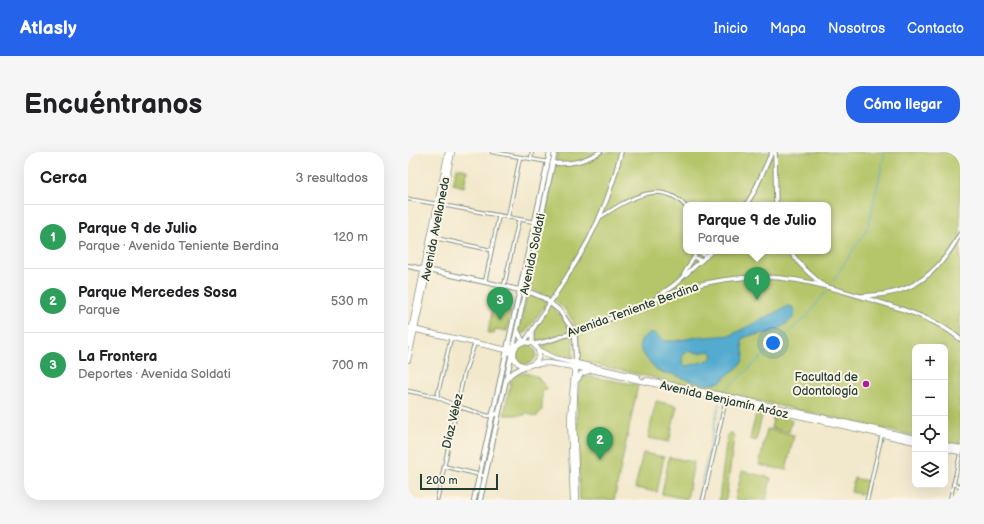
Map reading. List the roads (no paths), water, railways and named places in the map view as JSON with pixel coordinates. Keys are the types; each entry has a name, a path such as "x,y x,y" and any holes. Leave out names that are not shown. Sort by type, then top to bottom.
{"main road":[{"name":"Avenida Avellaneda","path":"426,270 448,152"},
{"name":"Avenida Avellaneda","path":"412,329 434,238 439,204 452,152"},
{"name":"Avenida Soldati","path":"511,350 523,291 540,222 550,163 550,152"},
{"name":"Avenida Soldati","path":"511,350 517,329 535,222 554,152"},
{"path":"408,266 504,286 538,295 550,301 562,314 573,332 576,348 570,419 573,500"},
{"path":"412,329 511,350 520,365 527,366"},
{"path":"408,360 413,337 412,329"},
{"path":"408,345 412,329"},
{"path":"504,387 510,374 533,364 537,360 535,346 524,341 517,329"},
{"path":"413,337 421,331"},
{"path":"474,500 493,416 511,350 524,341"},
{"name":"Avenida Benjamín Aráoz","path":"535,346 554,358 575,366 726,398"},
{"path":"480,500 511,350"},
{"name":"Avenida Benjamín Aráoz","path":"533,364 561,364 647,380 882,433 912,441"},
{"path":"561,364 569,369 573,375"},
{"path":"575,366 576,384 574,420 577,500"},
{"path":"576,384 581,374 592,370"},
{"name":"Avenida Benjamín Aráoz","path":"882,433 912,438"},
{"path":"948,446 960,448"},
{"path":"948,450 960,452"}],"street":[{"path":"493,152 550,163 571,164 579,162 600,152"},
{"path":"531,159 532,152"},
{"path":"524,341 557,292 587,242 616,174 621,152"},
{"path":"748,202 773,152"},
{"path":"773,152 776,202"},
{"path":"508,217 520,157"},
{"path":"597,220 628,200 643,194 657,192 666,194 675,198 683,205"},
{"path":"408,199 540,222"},
{"path":"485,282 499,215"},
{"path":"504,286 519,219"},
{"path":"859,296 891,293 906,289 919,282 940,264 954,246 960,234"},
{"path":"434,238 491,250"},
{"name":"Avenida Teniente Berdina","path":"681,279 695,254"},
{"path":"703,254 706,257"},
{"path":"653,300 681,279 709,254"},
{"path":"792,254 810,275 826,287"},
{"path":"694,257 700,262"},
{"name":"Avenida Teniente Berdina","path":"535,346 614,318 653,300 700,284 758,277 796,280 859,296 924,318 947,330 960,339"},
{"path":"534,327 531,336 535,346"},
{"path":"437,397 451,338"},
{"name":"Díaz Vélez","path":"436,500 464,374 475,343"},
{"path":"408,391 437,397 457,406 488,416 497,414 499,410"},
{"path":"703,500 726,398"},
{"path":"488,416 492,424"},
{"path":"867,500 882,433"},
{"path":"950,500 960,456"},
{"path":"443,466 485,476"},
{"path":"954,484 960,486"}],"water":[{"path":"788,306 793,307 795,311 792,319 771,332 743,338 743,361 720,382 715,384 697,383 673,374 659,371 644,356 640,349 642,339 650,333 654,333 664,341 674,341 703,336 731,335","holes":["688,351 697,353 710,351 713,355 709,360 687,366 683,364 683,354"]}],"waterway":[{"path":"833,281 865,232 869,223 885,152"},
{"path":"722,393 809,314 826,291"},
{"path":"698,500 719,404"}],"place":[{"name":"Parque 9 de Julio","path":"757,300"},
{"name":"La Frontera","path":"500,320"},
{"name":"Facultad de Odontología","path":"866,384"},
{"name":"Parque Mercedes Sosa","path":"600,460"}]}
